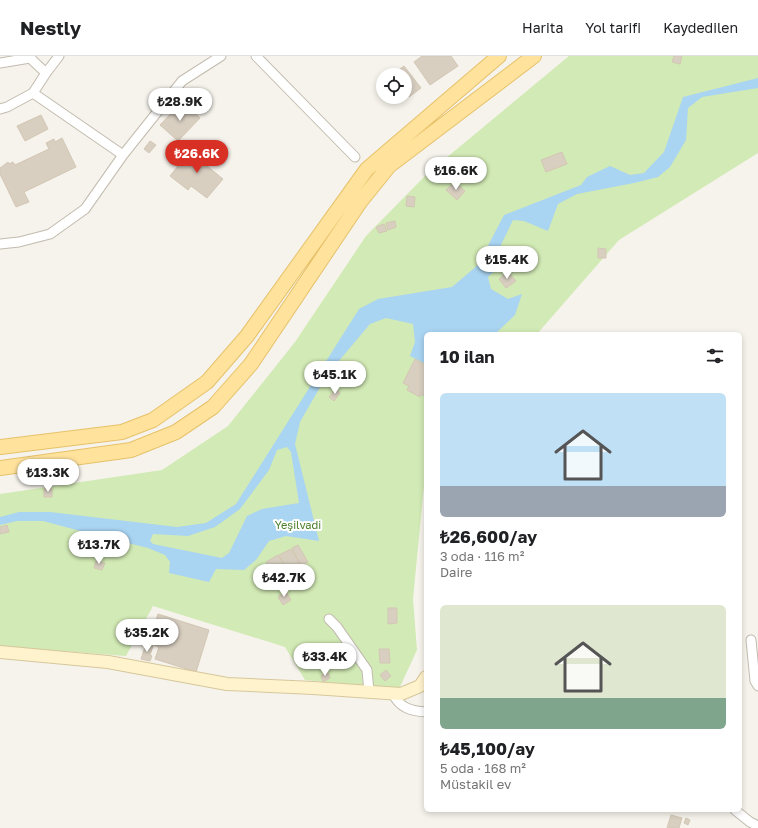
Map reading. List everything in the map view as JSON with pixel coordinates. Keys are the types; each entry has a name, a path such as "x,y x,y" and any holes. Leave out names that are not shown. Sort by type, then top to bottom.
{"main road":[{"path":"0,447 122,432 153,420 207,382 247,336 367,169 499,56"},
{"path":"0,468 131,450 176,432 213,407 251,364 360,202 389,166 534,56"}],"street":[{"path":"0,109 34,93 46,73 59,56"},
{"path":"0,244 19,242 50,234 85,209 123,155 182,81 221,56"},
{"path":"256,56 355,157"},
{"path":"0,63 30,57 46,73"},
{"path":"34,93 123,155"},
{"path":"329,619 337,627 367,670 369,692"},
{"path":"751,640 755,681 758,686"},
{"path":"0,652 108,662 227,684 401,694 420,686 424,680"},
{"path":"393,694 396,701 407,709 424,712"},
{"path":"738,812 750,822 758,826"}],"green space":[{"name":"Yeşilvadi","path":"569,56 758,56 758,153 619,240 539,332 424,332 424,486 413,599 417,650 399,689 305,680 285,647 153,606 126,656 0,647 0,494 162,470 228,426 295,342 366,236 428,173"}],"water":[{"path":"758,78 758,88 702,97 688,108 686,140 670,167 658,177 577,194 558,204 548,231 524,221 513,220 499,249 509,255 509,261 488,277 491,289 508,299 522,294 515,315 497,332 424,332 424,363 410,356 415,342 413,324 386,318 370,324 327,375 300,422 295,444 319,541 286,536 269,541 256,560 244,570 216,569 209,582 169,573 170,562 165,555 148,548 43,521 17,521 0,525 0,517 19,512 50,512 177,527 206,523 236,504 359,309 378,299 452,287 478,265 504,215 581,185 587,177 610,166 630,175 644,173 664,152 683,97","holes":["287,447 291,452 299,503 262,509 247,516 229,553 222,558 153,544 150,541 153,534 188,536 215,527 240,509 269,470 277,450"]}],"building":[{"path":"422,56 451,56 458,66 430,85 414,62"},
{"path":"674,56 682,56 680,64 672,62"},
{"path":"412,76 421,88 412,95"},
{"path":"179,105 183,109 186,105 200,118 178,141 160,125"},
{"path":"41,115 48,129 25,141 17,126"},
{"path":"62,138 76,167 24,192 29,202 16,207 0,174 0,168 8,162 9,164 13,162 15,165 49,149 46,143 54,139 55,142"},
{"path":"150,141 156,145 149,153 144,149"},
{"path":"193,147 211,161 207,166 223,179 207,198 191,186 188,190 170,176"},
{"path":"562,152 567,164 546,172 541,160"},
{"path":"455,182 465,191 457,200 446,190"},
{"path":"407,196 415,197 414,207 406,206"},
{"path":"395,221 396,227 388,230 386,223"},
{"path":"384,224 387,231 379,233 376,227"},
{"path":"598,248 606,249 606,258 598,258"},
{"path":"508,272 516,281 506,288 499,279"},
{"path":"415,359 424,364 424,396 421,394 420,397 407,390 409,386 403,383"},
{"path":"350,371 353,374 347,382 343,379"},
{"path":"336,389 340,393 334,401 329,397"},
{"path":"44,489 52,489 52,497 44,497"},
{"path":"7,525 9,532 0,534 0,527"},
{"path":"298,545 308,562 301,566 292,548"},
{"path":"291,549 301,566 289,573 279,555"},
{"path":"278,555 288,573 275,580 266,562"},
{"path":"96,561 105,563 102,570 94,568"},
{"path":"286,592 291,600 283,605 278,597"},
{"path":"388,608 397,608 397,623 388,624"},
{"path":"158,614 209,630 196,672 155,659 159,647 149,643"},
{"path":"146,644 153,646 150,661 141,659"},
{"path":"379,649 389,649 390,663 380,663"},
{"path":"386,670 391,676 385,681 380,675"},
{"path":"328,673 330,678 323,682 321,676"},
{"path":"671,815 682,818 679,828 667,828"},
{"path":"686,818 690,820 688,825 684,823"}]}
